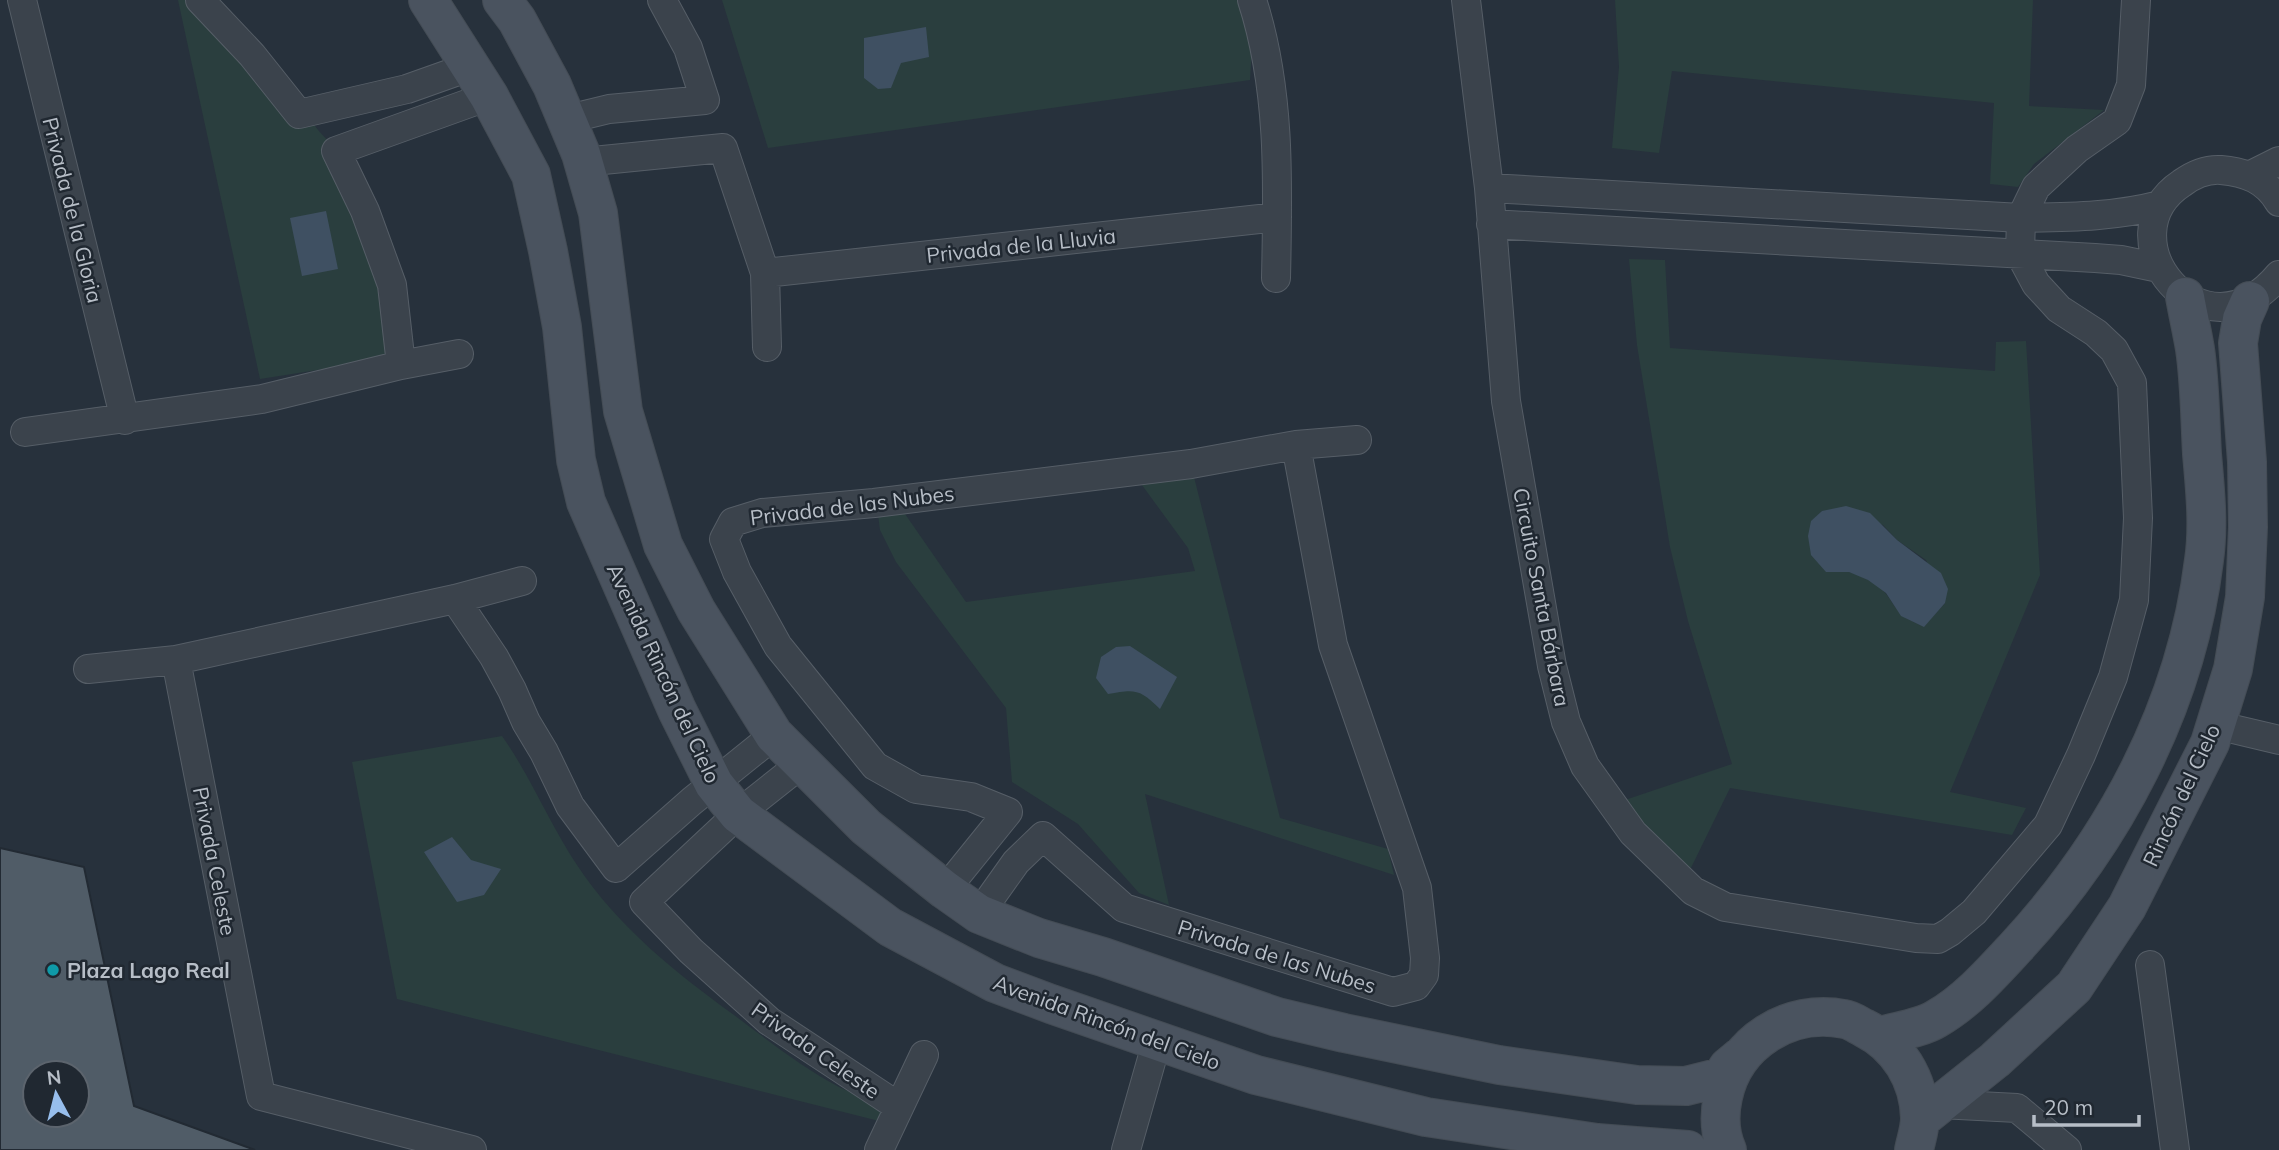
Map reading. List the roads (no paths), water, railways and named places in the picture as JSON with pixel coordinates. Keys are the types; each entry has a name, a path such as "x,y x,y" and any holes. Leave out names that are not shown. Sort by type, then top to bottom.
{"street":[{"name":"Privada de la Gloria","path":"22,0 125,420"},
{"path":"200,0 253,55 299,114 407,89 479,82"},
{"name":"Avenida Rincón del Cielo","path":"428,0 479,82 531,175 562,327 576,460 586,502 655,662 714,784 738,814 890,927 995,983 1157,1041 1256,1075 1426,1117 1597,1143 1688,1150"},
{"path":"502,0 517,20 568,119 583,162 598,213 624,411 663,545 696,610 774,735 866,827 945,890 979,914 1039,938 1103,957 1277,1017 1499,1065 1637,1085 1686,1086 1722,1077 1728,1067 1769,1030 1806,1017 1845,1019 1881,1036 1902,1059 1916,1088 1924,1125 2017,1108 2067,1150"},
{"path":"568,119 609,109 705,100 688,48 662,0"},
{"path":"1252,0 1272,96 1278,155 1276,278"},
{"name":"Circuito Santa Bárbara","path":"1466,0 1489,188 1506,401 1552,666 1566,722 1584,766 1633,833 1693,891 1725,907 1916,938 1938,939 1974,912 2048,825 2113,677 2134,600 2138,518 2132,383 2114,350 2096,332 2059,309 2036,284 2021,254 2021,218 2036,187 2077,149 2117,121 2131,85 2136,0"},
{"path":"401,365 392,285 365,211 336,151 479,82"},
{"path":"583,162 723,148 765,273 767,347"},
{"path":"2251,175 2279,161"},
{"path":"2279,202 2274,194 2251,175 2215,170 2193,176 2174,188 2160,205 2153,226 2153,248 2159,268 2166,279 2185,297 2217,306 2234,306 2267,289 2279,275"},
{"path":"1489,188 2021,218 2110,215 2160,205"},
{"name":"Privada de la Lluvia","path":"765,273 1278,217"},
{"path":"1492,225 2121,260 2159,268"},
{"path":"1881,1036 1935,1020 1967,997 2045,915 2079,870 2136,779 2166,714 2196,609 2205,557 2204,482 2195,350 2185,297"},
{"name":"Rincón del Cielo","path":"1924,1125 2074,987 2127,906 2185,795 2216,725 2233,669 2245,597 2247,462 2238,343 2242,319 2250,300"},
{"path":"25,432 262,399 401,365 459,354"},
{"name":"Privada de las Nubes","path":"945,890 1008,812 971,797 916,789 875,766 778,646 737,572 724,539 733,522 762,513 874,503 1191,464 1296,445 1357,440"},
{"name":"Privada de las Nubes","path":"979,914 1016,862 1043,836 1124,908 1393,992 1416,986 1424,975 1425,958 1416,888 1333,645 1296,445"},
{"path":"88,669 176,660 455,599 522,580"},
{"path":"455,599 494,657 570,806 616,868 774,735"},
{"name":"Privada Celeste","path":"176,660 261,1096 472,1150"},
{"path":"2216,725 2279,740"},
{"name":"Privada Celeste","path":"801,764 738,814 644,902 691,951 769,1021 899,1107"},
{"path":"2136,779 2185,795"},
{"path":"2150,965 2175,1150"},
{"path":"1126,1150 1157,1041"},
{"name":"Privada Celeste","path":"879,1150 924,1055"},
{"path":"1727,1150 1723,1142 1720,1112 1726,1083 1740,1057"}],"water":[{"path":"926,27 929,57 901,63 891,88 878,89 864,78 864,38"},
{"path":"326,211 338,269 302,276 290,218"},
{"path":"1846,506 1870,513 1897,540 1941,573 1948,589 1945,603 1924,627 1901,616 1886,593 1868,580 1849,572 1826,572 1811,555 1808,536 1811,521 1822,511"},
{"path":"1130,646 1177,677 1160,709 1137,692 1108,694 1096,678 1101,657 1116,647"},
{"path":"452,837 471,860 501,869 484,895 457,902 424,852"}],"place":[{"name":"Plaza Lago Real","path":"53,970"}]}
